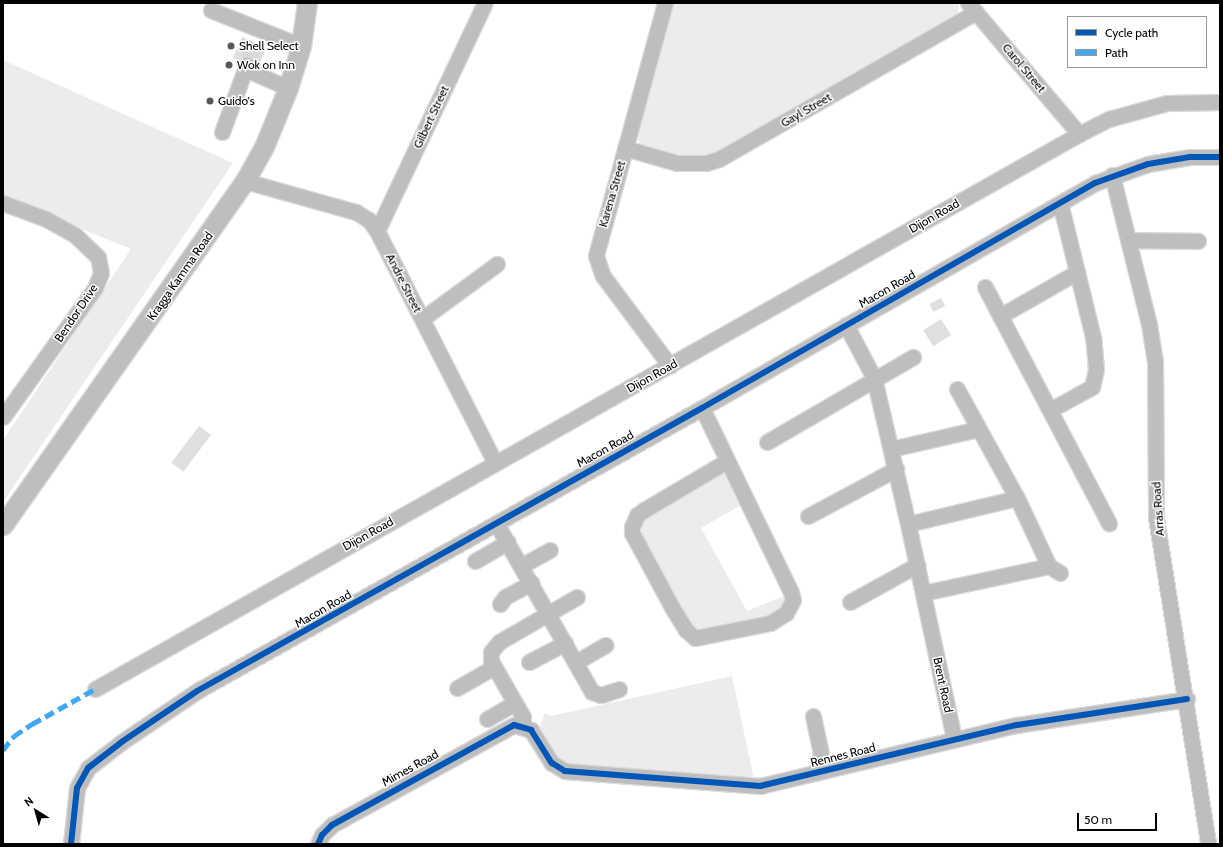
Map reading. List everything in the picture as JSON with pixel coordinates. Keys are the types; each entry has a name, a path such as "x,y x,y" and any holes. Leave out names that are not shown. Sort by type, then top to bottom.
{"main road":[{"name":"Kragga Kamma Road","path":"3,525 245,181 264,147 288,88 301,46 307,3"}],"street":[{"name":"Gilbert Street","path":"377,231 485,3"},
{"name":"Karena Street","path":"665,3 597,246 598,267 670,366"},
{"name":"Gayl Street","path":"625,148 677,163 706,163 719,159 972,8"},
{"name":"Carol Street","path":"972,8 1079,134"},
{"path":"211,10 257,36 301,46"},
{"path":"222,132 246,67 288,88"},
{"name":"Dijon Road","path":"95,689 1079,134 1109,119 1160,104 1205,100 1220,102"},
{"name":"Macon Road","path":"71,844 77,788 88,768 111,750 197,691 702,408 1060,203 1112,175 1163,161 1220,157"},
{"name":"Arras Road","path":"1112,175 1155,360 1156,518 1187,699 1208,844"},
{"name":"Andre Street","path":"245,181 356,212 369,220 377,231 495,463"},
{"name":"Bendor Drive","path":"3,203 46,219 75,235 98,257 101,273 95,288 3,417"},
{"path":"1050,410 1081,395 1092,387 1095,378 1093,337 1060,203"},
{"path":"1128,240 1198,240"},
{"path":"422,319 498,264"},
{"path":"1000,316 1077,272"},
{"path":"985,287 1109,523"},
{"name":"Brent Road","path":"846,325 874,378 932,631 954,739"},
{"path":"767,442 874,378 913,357"},
{"path":"923,593 1055,569 978,429 958,389"},
{"path":"702,408 791,592 793,600 786,613 770,623 696,638 686,630 677,616 632,533 632,527 637,515 644,510 727,461"},
{"path":"891,449 978,429"},
{"path":"808,516 896,469"},
{"path":"908,524 1017,498"},
{"path":"496,523 595,694 601,695 619,689"},
{"path":"475,560 508,542"},
{"path":"521,566 550,550"},
{"path":"850,602 917,564"},
{"path":"500,604 505,597 531,582"},
{"path":"523,725 524,719 494,667 490,657 496,644 577,598"},
{"path":"530,662 565,643"},
{"path":"576,662 607,646"},
{"path":"457,688 494,667"},
{"name":"Rennes Road","path":"523,725 531,730 552,763 565,771 760,786 954,739 1045,720 1187,699"},
{"path":"487,719 515,703"},
{"path":"813,716 821,753 817,772"},
{"name":"Mimes Road","path":"318,844 322,835 332,825 503,729 514,725 523,725"}],"shaded area":[{"path":"670,3 958,3 959,8 957,15 722,151 698,157 680,157 645,147 636,138"},
{"path":"3,60 233,163 3,502 3,440 131,249 3,197"},
{"path":"724,469 743,504 701,528 747,611 785,596 786,603 766,620 706,635 689,626 643,540 641,522 643,515"},
{"path":"732,676 754,779 573,766 556,759 539,729 545,713 551,716"}],"building":[{"path":"242,37 266,47 259,65 250,55 242,57 239,61 233,58"},
{"path":"941,298 945,306 934,312 929,304"},
{"path":"941,319 951,335 933,346 923,330"},
{"path":"199,426 211,435 183,472 171,463"}],"tunnel":[{"path":"247,64 255,42"}],"marked path":[{"path":"3,750 14,736 32,724 95,689"}],"cycle path":[{"path":"71,844 77,788 88,768 123,741 197,691 702,408 1095,183 1148,164 1190,157 1220,157"},
{"path":"318,844 322,835 332,825 514,725 531,730 552,763 565,771 760,786 1017,725 1187,699"}],"place":[{"name":"Shell Select","path":"231,46"},
{"name":"Wok on Inn","path":"229,65"},
{"name":"Guido's","path":"210,101"}]}
